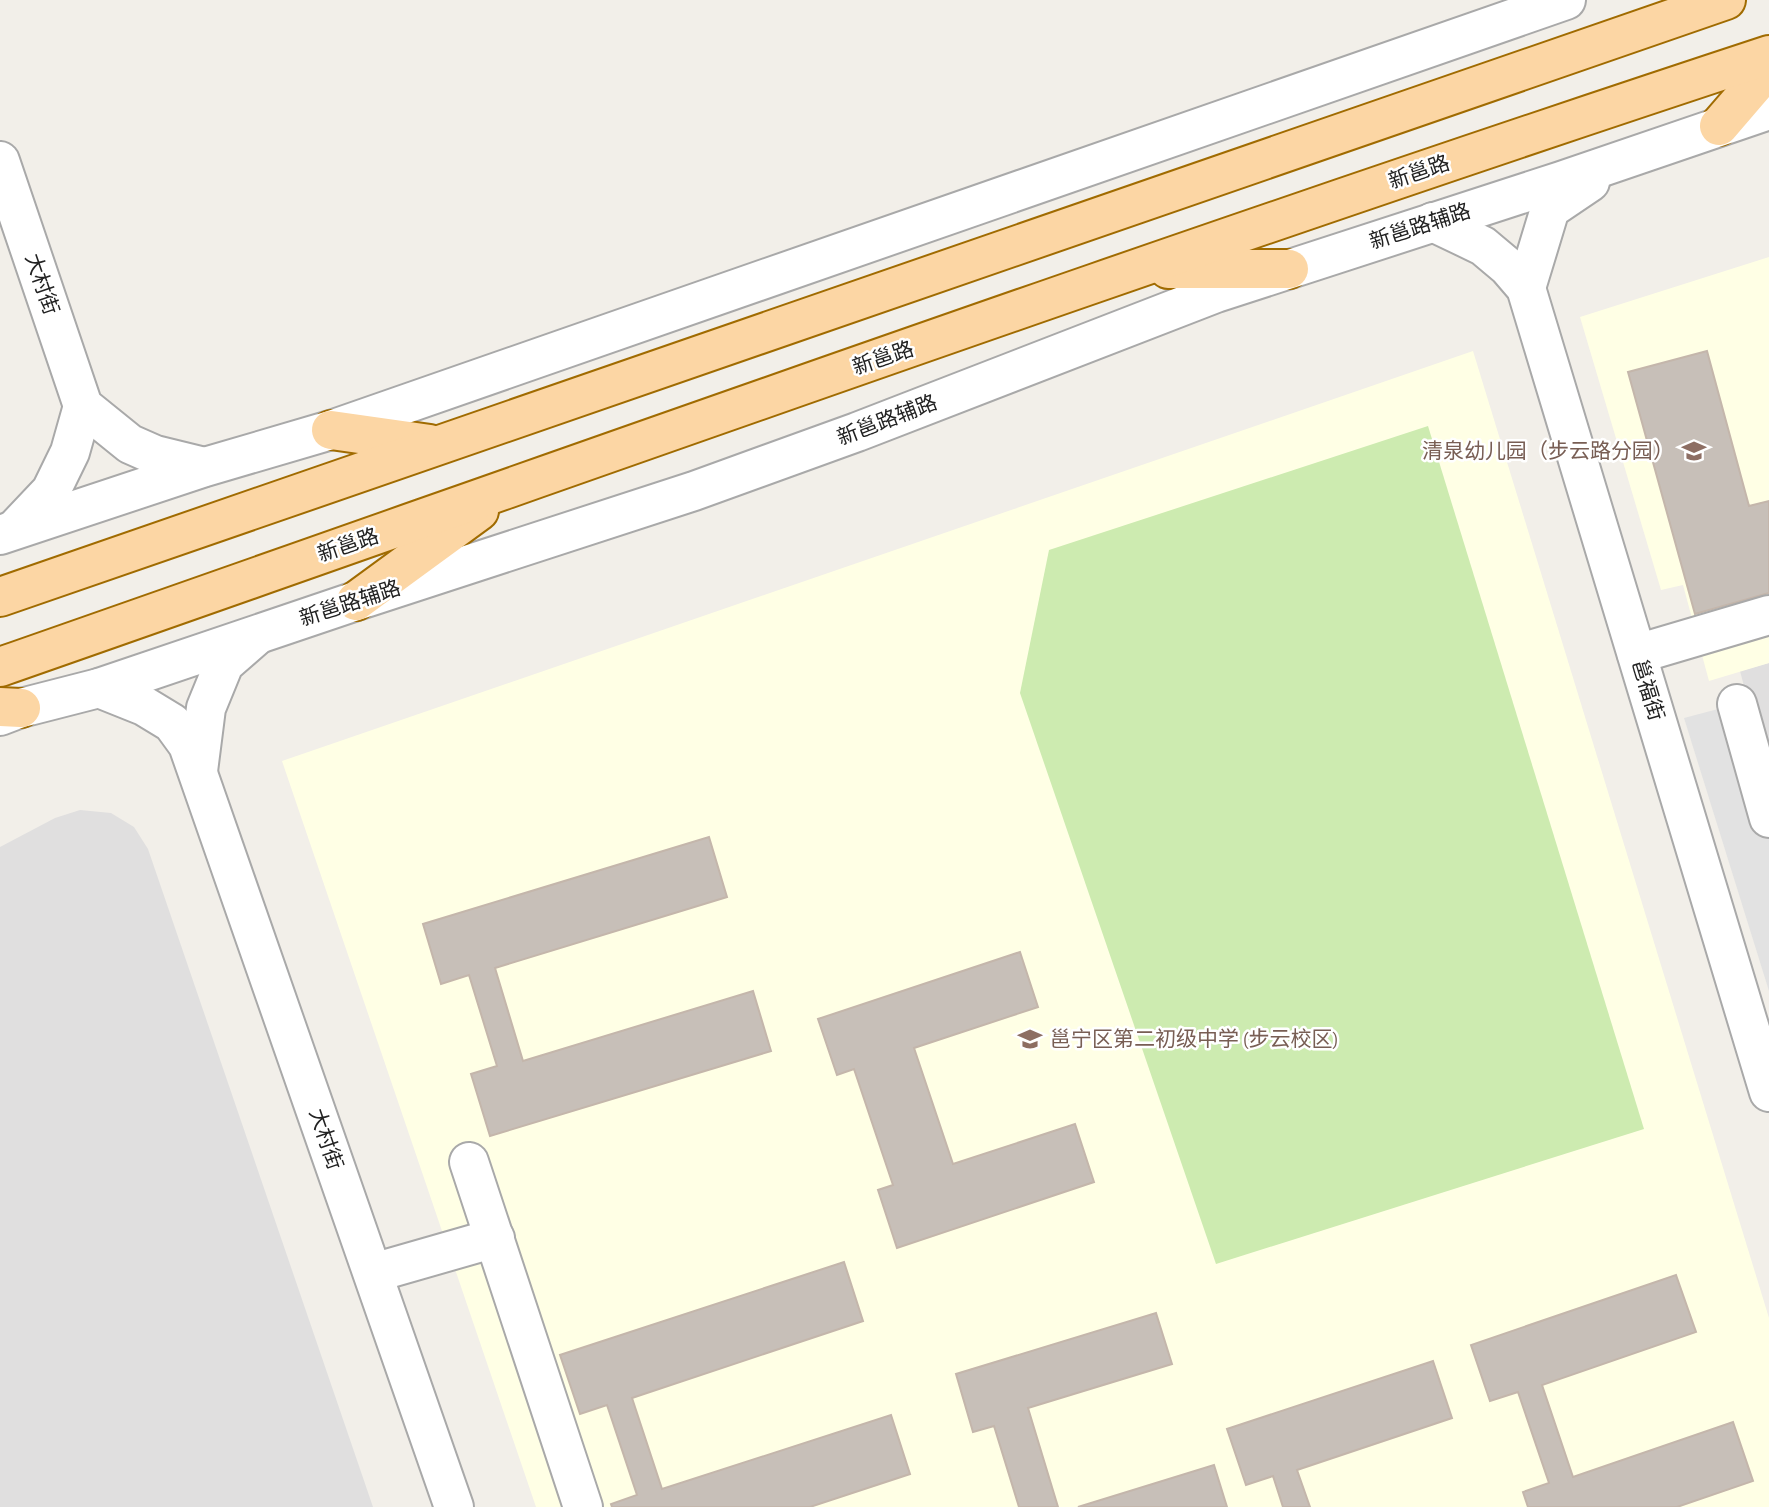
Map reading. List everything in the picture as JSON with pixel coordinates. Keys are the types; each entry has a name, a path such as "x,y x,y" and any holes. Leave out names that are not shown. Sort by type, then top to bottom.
{"main road":[{"path":"0,597 1726,0"},
{"name":"新邕路","path":"0,667 1138,269 1769,55"},
{"path":"1719,126 1769,68"},
{"path":"1138,269 1289,269"},
{"path":"331,430 435,445"},
{"path":"356,601 512,487"}],"street":[{"path":"7,533 205,467 331,430 1566,0"},
{"name":"新邕路辅路","path":"7,710 99,688 694,491 857,432 1216,293 1769,110"},
{"path":"1526,288 1550,209 1626,158"},
{"name":"大村街","path":"0,161 83,406"},
{"path":"1433,222 1483,246 1508,267 1526,288"},
{"name":"邕福街","path":"1526,288 1769,1092"},
{"path":"7,533 51,491 70,452 83,406 131,444 155,456 205,467"},
{"path":"1637,654 1769,615"},
{"name":"大村街","path":"198,771 206,708 224,664 257,635"},
{"name":"大村街","path":"99,688 144,706 172,723 188,745 454,1507"},
{"path":"1737,704 1769,818"},
{"path":"469,1162 583,1507"},
{"path":"373,1273 495,1238"}],"shaded area":[{"name":"清泉幼儿园（步云路分园）","path":"1769,257 1769,663 1709,681 1683,585 1661,590 1580,317"},
{"name":"邕宁区第二初级中学 (步云校区)","path":"1473,351 1769,1318 1769,1507 536,1507 282,761"},
{"path":"1769,663 1769,780 1740,671"},
{"path":"1737,704 1769,818 1769,991 1684,718"},
{"path":"80,810 111,813 134,827 148,849 373,1507 0,1507 0,847 55,818"}],"green space":[{"path":"1428,426 1644,1129 1216,1264 1020,693 1049,550"}],"building":[{"path":"1707,351 1749,506 1769,501 1769,593 1695,614 1628,372"},
{"path":"709,837 727,897 495,968 523,1061 753,991 771,1051 490,1136 471,1074 497,1066 469,975 441,984 423,924"},
{"path":"1020,952 1038,1007 914,1048 953,1164 1075,1124 1094,1182 897,1248 878,1190 893,1185 854,1069 837,1075 818,1019"},
{"path":"844,1262 863,1321 632,1398 662,1489 891,1415 910,1474 810,1507 612,1507 611,1504 637,1495 607,1405 580,1414 560,1355"},
{"path":"1676,1275 1696,1332 1542,1385 1573,1477 1733,1422 1753,1481 1677,1507 1528,1507 1523,1492 1549,1483 1518,1392 1490,1401 1471,1345"},
{"path":"1156,1313 1172,1364 1028,1408 1058,1507 1019,1507 994,1426 973,1432 956,1374"},
{"path":"1433,1361 1452,1418 1297,1470 1310,1507 1283,1507 1273,1476 1246,1485 1227,1429"},
{"path":"1214,1465 1227,1507 1078,1507"}],"place":[{"name":"清泉幼儿园（步云路分园）","path":"1694,451"},
{"name":"邕宁区第二初级中学 (步云校区)","path":"1030,1039"}]}
